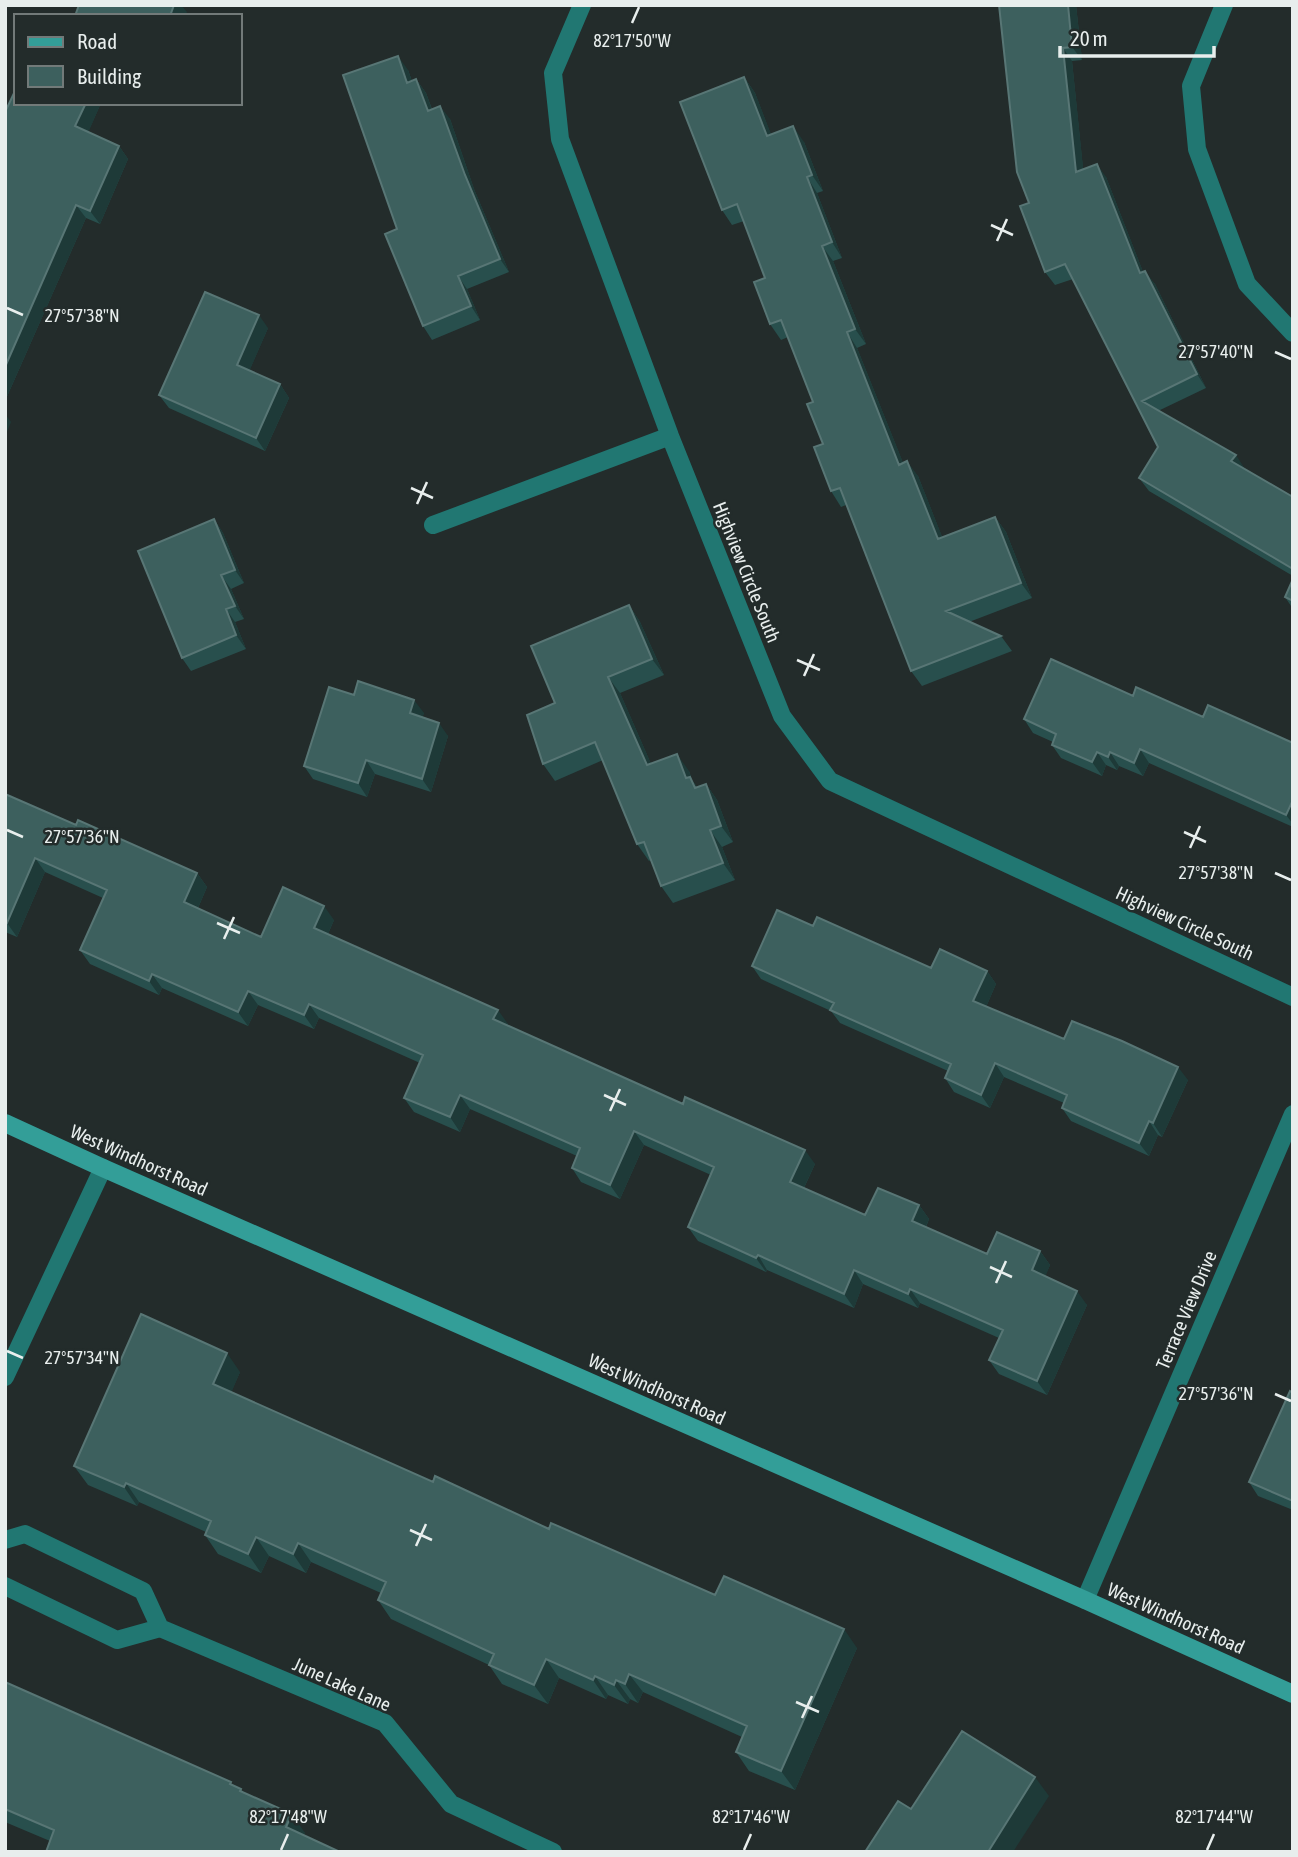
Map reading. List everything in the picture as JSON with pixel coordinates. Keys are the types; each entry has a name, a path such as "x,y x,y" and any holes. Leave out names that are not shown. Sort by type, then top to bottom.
{"street":[{"name":"Highview Circle South","path":"582,5 553,73 560,139 670,436 782,716 830,781 1293,997"},
{"path":"1223,5 1191,86 1197,149 1247,284 1293,333"},
{"path":"433,525 670,436"},
{"name":"Terrace View Drive","path":"1085,1601 1293,1114"},
{"name":"West Windhorst Road","path":"5,1123 1293,1694"},
{"path":"5,1377 103,1168"},
{"path":"5,1540 25,1534 144,1591 160,1628 117,1640 5,1586"},
{"name":"June Lake Lane","path":"160,1628 385,1723 451,1804 553,1852"}],"building":[{"path":"79,5 174,5 171,14 76,14"},
{"path":"999,5 1068,5 1072,47 1063,48 1076,172 1097,164 1140,273 1145,271 1197,374 1142,401 1236,455 1231,461 1293,497 1293,569 1139,478 1158,447 1065,264 1045,272 1020,206 1029,203 1017,172"},
{"path":"398,56 407,83 416,79 428,111 440,106 500,259 458,276 471,306 423,326 385,234 397,229 343,75"},
{"path":"744,77 767,136 793,126 812,175 807,177 832,242 822,246 855,329 847,332 899,465 907,461 938,539 995,517 1021,583 946,611 1001,636 911,671 840,488 831,491 814,447 823,444 807,404 813,402 781,320 770,324 754,282 765,278 737,204 722,210 680,102"},
{"path":"14,93 14,105 85,105 75,126 119,146 90,211 76,205 5,367 5,112"},
{"path":"205,292 259,315 237,365 280,384 256,438 159,395"},
{"path":"214,519 235,570 221,575 235,606 226,609 236,635 182,658 138,551"},
{"path":"1293,579 1293,601 1285,597"},
{"path":"629,605 652,659 608,677 647,765 677,754 686,778 690,777 695,788 706,784 721,826 710,830 723,863 661,886 644,842 637,844 595,742 543,764 527,715 555,703 531,646"},
{"path":"1051,659 1133,696 1136,687 1203,717 1208,705 1293,743 1293,800 1286,815 1140,749 1134,763 1110,752 1108,757 1097,752 1092,762 1052,745 1056,734 1024,719"},
{"path":"358,681 414,700 410,713 439,723 422,779 366,760 358,783 304,766 329,687 354,695"},
{"path":"5,794 76,825 78,820 197,873 184,902 261,937 283,887 324,906 314,928 498,1010 493,1019 683,1104 685,1097 805,1150 790,1182 865,1215 878,1188 919,1205 912,1221 987,1254 997,1232 1040,1251 1032,1270 1077,1291 1037,1381 989,1360 1003,1330 910,1289 908,1294 854,1270 844,1294 688,1227 714,1167 634,1131 610,1185 572,1168 580,1148 460,1095 450,1117 404,1098 423,1055 309,1004 304,1015 248,991 238,1012 152,974 149,981 80,950 107,890 35,858 7,923 5,922"},
{"path":"777,910 813,926 817,917 931,968 940,949 987,971 973,1001 1064,1039 1072,1021 1178,1067 1153,1123 1149,1121 1139,1143 1062,1108 1067,1095 995,1063 981,1095 945,1078 951,1064 830,1010 834,1003 752,966"},
{"path":"141,1314 227,1353 213,1384 433,1482 435,1476 549,1529 551,1523 715,1595 724,1576 844,1629 781,1771 736,1752 747,1726 629,1674 625,1684 616,1680 614,1685 595,1676 593,1680 546,1659 534,1685 489,1665 494,1654 378,1600 386,1582 298,1543 293,1554 256,1537 248,1554 205,1535 211,1521 126,1483 124,1487 74,1466"},
{"path":"1290,1391 1293,1393 1293,1501 1249,1482"},
{"path":"5,1682 231,1782 230,1784 241,1789 240,1791 292,1814 286,1827 340,1852 46,1852 54,1830 5,1809"},
{"path":"962,1731 1035,1777 988,1852 865,1852 898,1801 911,1809"}]}
